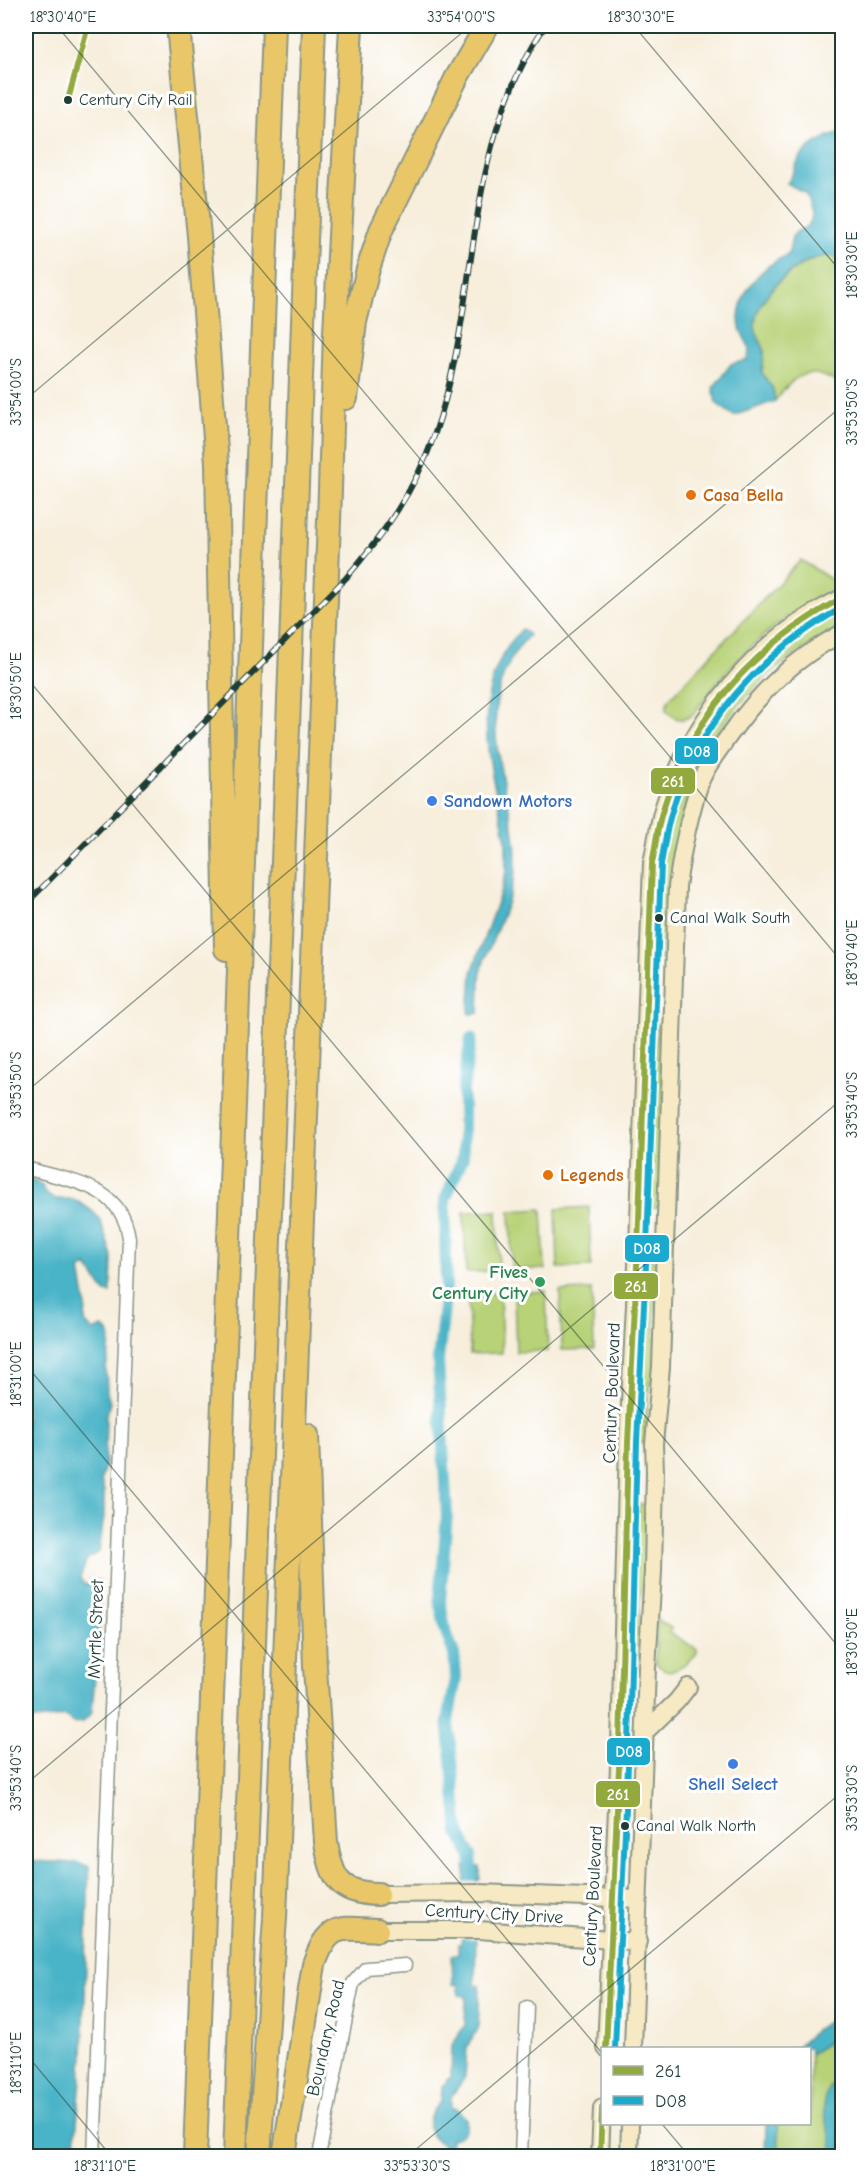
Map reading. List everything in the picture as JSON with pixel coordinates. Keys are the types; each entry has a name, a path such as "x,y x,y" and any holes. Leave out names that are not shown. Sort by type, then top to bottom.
{"highway":[{"path":"178,26 199,236 217,463 226,984 233,1134"},
{"path":"195,2157 274,26"},
{"path":"235,2157 314,26"},
{"path":"259,2157 275,1918 335,332 351,26"},
{"path":"329,521 339,488 345,403 355,322 368,269 381,230 457,77 478,26"},
{"path":"457,77 488,26"},
{"path":"302,1206 304,1346 315,1667 326,1842 330,1865 339,1882 355,1891 381,1894"},
{"path":"284,2157 314,1964 322,1944 326,1937 338,1930 380,1930"}],"main road":[{"name":"Century Boulevard","path":"606,2047 620,1744 628,1442 635,1327 652,863 663,809 684,755 721,699 753,661 776,640 801,621 843,598"},
{"path":"633,2047 653,1572 654,1444 661,1367 677,887 681,853 702,778 737,724 759,696 778,677 818,646 843,633"},
{"path":"645,1732 688,1687"},
{"name":"Century City Drive","path":"381,1894 480,1893 639,1899"},
{"name":"Century City Drive","path":"380,1930 479,1930 638,1942"},
{"path":"600,2157 602,2125"},
{"path":"628,2157 630,2125"}],"street":[{"name":"Myrtle Street","path":"26,1168 66,1179 101,1193 120,1211 127,1223 129,1238 94,2157"},
{"name":"Boundary Road","path":"319,2157 353,1983 366,1968 405,1965"},
{"path":"522,2157 526,2007"}],"green space":[{"path":"825,255 842,259 842,385 820,375 804,375 790,383 775,401 773,389 762,373 764,350 755,328 755,317 760,305 778,283 802,265"},
{"path":"801,560 841,586 796,611 758,640 724,675 693,715 685,719 672,716 666,710 668,700"},
{"path":"842,606 842,626 804,649 772,673 743,701 714,736 707,731 734,690 762,662 812,623"},
{"path":"683,788 690,791 668,886 662,960 654,960 657,882 666,839"},
{"path":"656,1024 665,1024 660,1207 651,1207 647,1200 646,1148 654,1095"},
{"path":"589,1207 591,1267 558,1268 556,1209"},
{"path":"542,1209 545,1269 512,1270 510,1211"},
{"path":"497,1211 499,1271 466,1272 464,1212"},
{"path":"647,1260 657,1261 654,1368 647,1402 645,1443 636,1442"},
{"path":"592,1290 594,1349 562,1350 560,1291"},
{"path":"546,1291 548,1351 516,1352 514,1293"},
{"path":"500,1293 502,1353 470,1354 468,1294"},
{"path":"638,1504 648,1505 647,1563 640,1602 638,1667 629,1667"},
{"path":"657,1619 671,1628 670,1633 697,1649 697,1653 672,1671 655,1663"},
{"path":"630,1725 640,1725 640,1753 627,1807 624,1875 619,1874 622,1805 628,1771"},
{"path":"842,2034 842,2156 779,2156 778,2125 811,2125 811,2053"}],"water":[{"path":"842,132 842,259 829,256 815,258 801,265 775,285 765,298 758,311 755,328 764,350 762,373 773,389 775,401 734,416 716,403 713,388 731,364 747,360 750,349 740,328 739,316 745,294 759,275 788,255 792,237 811,221 812,212 806,194 787,183 798,161 811,146"},
{"path":"522,629 529,635 514,654 504,674 498,694 496,715 499,758 515,838 514,881 482,968 479,1013 469,1014 472,972 506,872 506,841 489,758 487,704 493,678 504,653"},
{"path":"26,1177 42,1185 45,1194 56,1199 74,1199 91,1210 100,1219 112,1256 111,1293 105,1292 87,1266 80,1270 86,1304 85,1322 93,1331 103,1327 110,1334 106,1368 110,1403 106,1415 105,1465 101,1480 104,1491 104,1516 99,1552 87,1559 80,1578 85,1585 99,1580 99,1628 92,1712 83,1722 73,1723 64,1716 26,1720"},
{"path":"32,1861 77,1863 89,1866 83,2057 74,2156 26,2156 26,1865"},
{"path":"465,1866 480,1867 480,1879 477,1882 475,1985 480,1986 478,2029 467,2047 465,2077 451,2097 451,2108 456,2108 466,2118 466,2126 461,2135 451,2139 449,2156 445,2156 445,2146 438,2142 430,2131 429,2119 441,2101 442,2085 451,2078 452,2045 465,2025 466,1996 459,1995 459,1985 453,1984 452,1955 458,1955 458,1944 461,1944 463,1938"},
{"path":"842,2012 842,2034 811,2053 811,2047 796,2047"},
{"path":"842,2075 842,2156 834,2156 824,2112 824,2102 826,2093 832,2084"},
{"path":"766,2125 778,2125 779,2156 765,2156"}],"pier":[{"path":"462,1882 481,1882 478,1939 460,1938"}],"waterway":[{"path":"471,1038 463,1089 463,1157 445,1200 446,1289 438,1360 447,1515 440,1601 445,1629 454,1654 456,1678 448,1721 459,1833 471,1856 472,1867"}],"railway":[{"path":"26,904 346,578 373,545 408,493 434,436 449,384 460,331 485,175 498,125 518,75 545,26"}],"transit line":[{"name":"261","path":"68,100 88,26"},
{"name":"261","path":"606,2047 620,1744 628,1442 638,1246 652,863 661,815 676,774 691,742 710,712 755,660 782,637 842,598"},
{"name":"D08","path":"615,2047 629,1744 637,1442 647,1246 661,864 669,820 682,781 715,721 759,669 785,646 842,608"},
{"name":"261","path":"600,2156 601,2125"}],"place":[{"name":"Century City Rail","path":"68,100"},
{"name":"Casa Bella","path":"691,495"},
{"name":"Sandown Motors","path":"432,801"},
{"name":"Canal Walk South","path":"659,918"},
{"name":"Legends","path":"548,1175"},
{"name":"Fives Century City","path":"540,1282"},
{"name":"Shell Select","path":"733,1764"},
{"name":"Canal Walk North","path":"625,1826"}]}
